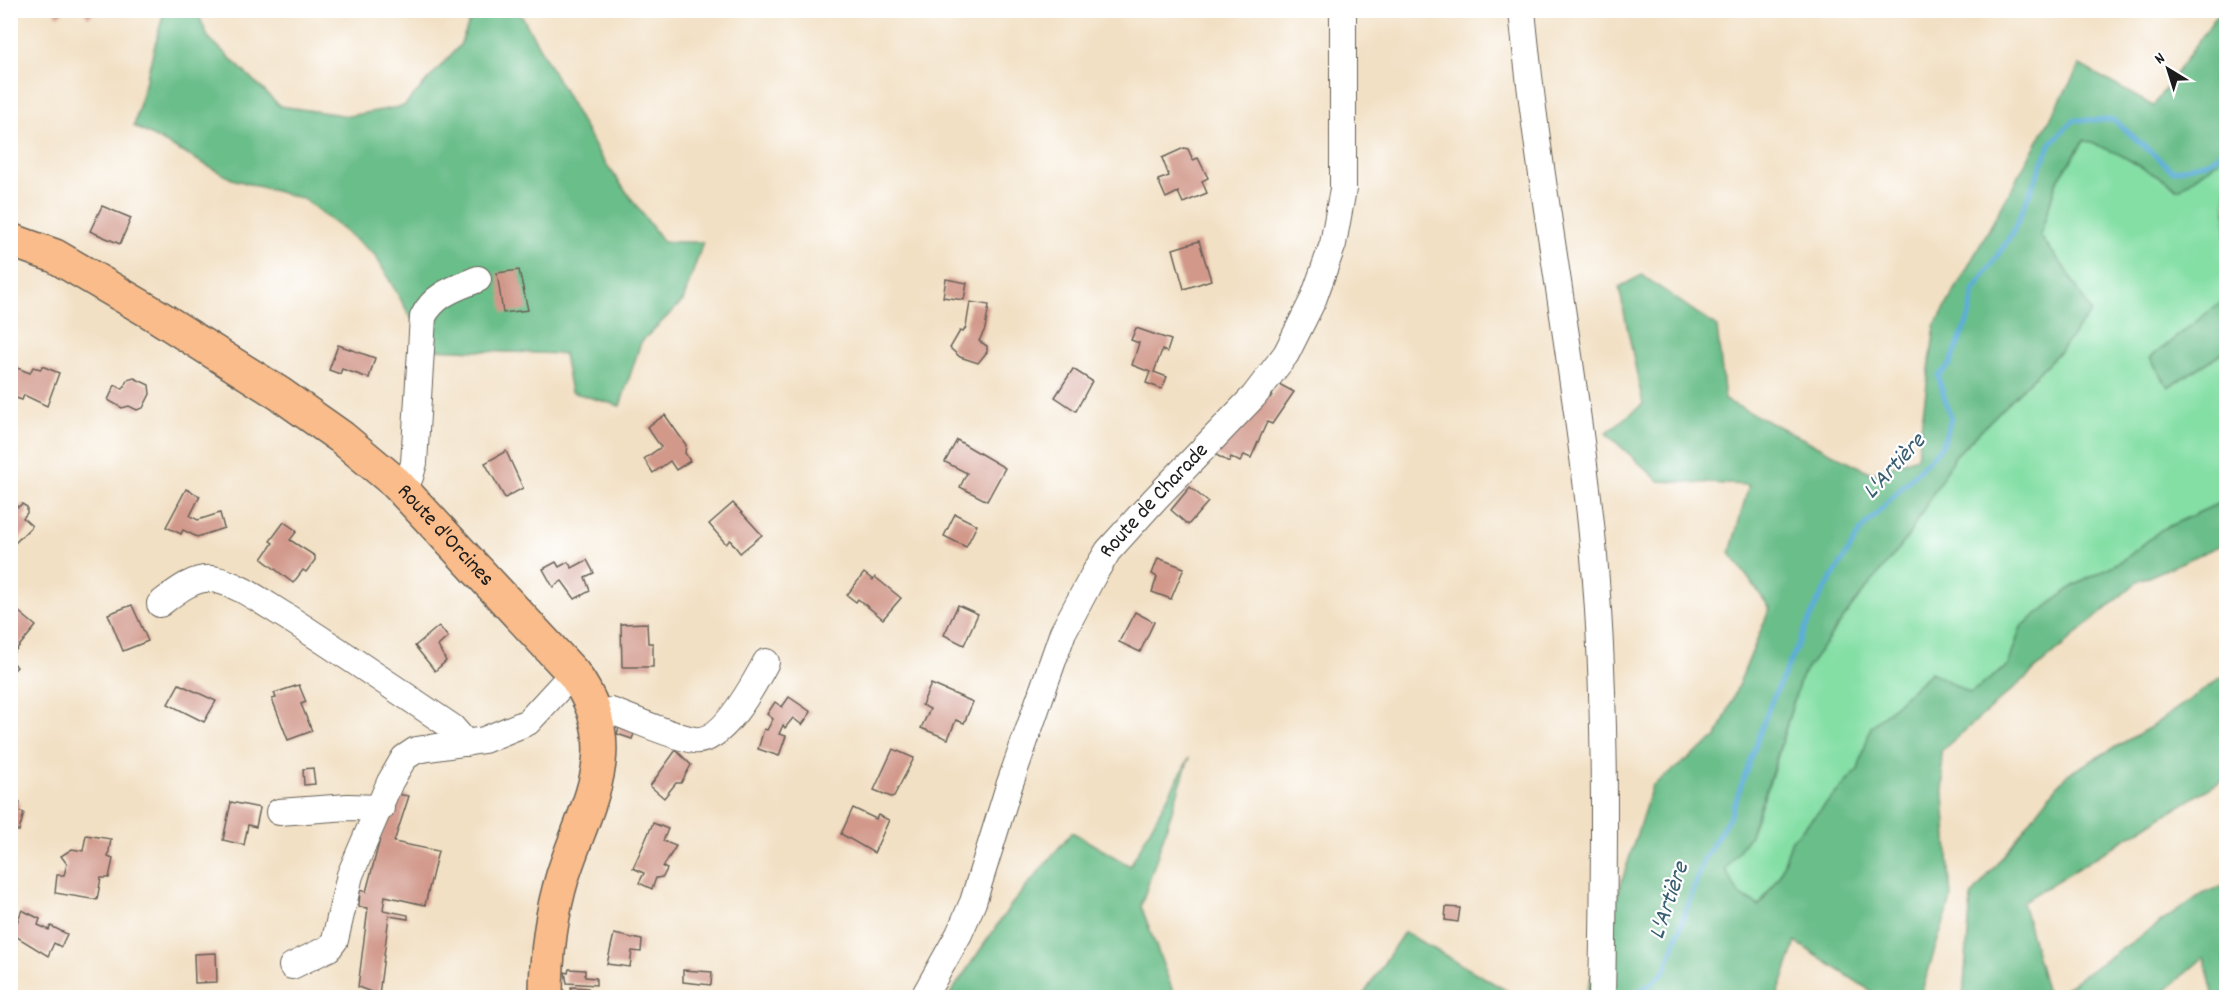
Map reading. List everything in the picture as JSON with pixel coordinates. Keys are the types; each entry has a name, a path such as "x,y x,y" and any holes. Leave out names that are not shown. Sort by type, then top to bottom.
{"main road":[{"name":"Route d'Orcines","path":"10,240 55,256 251,375 341,437 400,488 573,673 586,690 597,713 601,732 597,780 560,888 550,938 546,998"}],"street":[{"name":"Route de Charade","path":"923,998 959,934 973,902 1009,786 1064,632 1094,574 1108,551 1155,498 1254,396 1286,354 1313,300 1333,244 1343,189 1342,10"},
{"path":"1522,10 1582,451 1597,596 1604,736 1602,998"},
{"path":"400,488 410,477 414,463 423,317 434,301 442,295 478,279"},
{"path":"160,604 180,589 197,581 212,579 253,597 452,727 466,743"},
{"path":"597,713 611,711 696,740 716,734 748,695 766,662"},
{"path":"292,966 328,948 335,940 350,875 381,808 390,782 410,753 492,738 528,722 573,673"},
{"path":"279,812 348,807 381,808"}],"green space":[{"path":"164,11 197,11 208,37 280,106 349,116 404,106 460,45 474,11 519,11 601,157 663,242 703,242 683,301 641,342 620,406 571,392 564,354 429,349 375,255 304,199 232,179 134,126"},
{"path":"2220,11 2226,11 2226,155 2179,189 2119,154 2084,140 2056,183 2040,236 2066,270 2091,312 2060,351 1955,456 1905,541 1853,605 1801,677 1770,779 1749,837 1725,869 1739,894 1759,906 1780,874 1792,840 1858,770 1871,727 1931,672 1970,693 2008,666 2021,627 2072,587 2125,559 2161,530 2226,500 2226,543 2137,582 1941,751 1951,899 1920,997 1880,997 1796,942 1777,997 1585,998 1652,786 1717,737 1770,608 1730,553 1749,485 1659,481 1606,433 1643,404 1619,287 1642,275 1717,327 1725,400 1872,473 1917,457 1935,326 2080,65 2153,106"},
{"path":"2085,140 2119,154 2179,189 2226,155 2226,298 2150,358 2168,387 2226,351 2226,500 2161,530 2125,559 2072,587 2021,627 2008,666 1970,693 1871,727 1858,770 1792,840 1780,874 1759,906 1739,894 1725,869 1749,837 1771,779 1801,677 1853,605 1905,541 1955,456 2060,351 2091,312 2066,270 2040,236 2056,183"},
{"path":"2226,298 2226,351 2168,387 2150,358"},
{"path":"2226,674 2226,778 2022,902 2048,997 1963,997 1971,897 2066,775 2149,728"},
{"path":"1189,758 1141,906 1175,997 948,997 1011,905 1072,832 1130,866"},
{"path":"2226,885 2226,997 2214,997 2204,957 2158,997 2052,997 2202,894"},
{"path":"1404,932 1518,997 1362,997"}],"building":[{"path":"53,10 66,10 58,16"},
{"path":"82,10 98,10 88,18"},
{"path":"1184,148 1188,149 1193,160 1198,158 1208,178 1202,181 1207,193 1183,203 1178,192 1166,198 1158,180 1169,176 1162,158"},
{"path":"102,206 131,218 120,244 90,231"},
{"path":"1199,241 1211,280 1184,289 1173,249"},
{"path":"519,270 528,310 503,313 497,273"},
{"path":"946,279 967,283 964,300 943,297"},
{"path":"970,302 989,305 985,329 979,341 987,346 987,352 978,363 960,357 950,348 960,331 963,332 966,327"},
{"path":"1136,328 1171,340 1167,352 1162,350 1154,372 1167,377 1162,389 1146,383 1150,372 1132,365 1139,343 1131,340"},
{"path":"338,345 375,358 369,378 342,369 340,374 329,370"},
{"path":"12,366 30,373 33,367 41,369 42,366 59,373 47,406 24,395 22,400 10,396"},
{"path":"1073,369 1092,381 1076,411 1055,397"},
{"path":"134,378 149,385 150,394 143,408 137,410 129,406 122,408 108,400 115,385 123,389 127,380"},
{"path":"1279,384 1294,392 1272,424 1267,422 1251,458 1244,455 1240,462 1231,457 1229,462 1211,452 1239,425 1243,425 1265,396 1270,398"},
{"path":"665,415 686,445 685,453 690,461 676,470 670,461 653,473 644,459 661,447 647,427"},
{"path":"957,440 1005,468 987,501 960,487 967,473 945,462"},
{"path":"506,451 523,488 505,498 485,463"},
{"path":"1190,487 1208,502 1188,525 1171,510"},
{"path":"186,489 200,496 190,516 198,520 220,513 224,528 197,537 183,530 181,534 166,527"},
{"path":"10,501 18,507 22,504 27,507 27,513 23,518 32,526 13,545 10,543"},
{"path":"733,503 762,535 740,553 730,540 726,544 709,524"},
{"path":"955,514 977,525 966,547 944,536"},
{"path":"284,522 297,531 290,540 315,556 315,560 306,572 303,570 293,583 262,559 273,543 270,541"},
{"path":"1158,558 1184,568 1171,599 1152,592 1157,577 1152,574"},
{"path":"587,560 594,573 585,577 590,591 575,599 562,581 553,587 543,569 556,562 559,567 568,562 572,568"},
{"path":"864,573 873,580 875,577 901,598 883,619 858,599 856,602 847,595"},
{"path":"132,605 148,641 123,651 108,614"},
{"path":"958,605 978,614 964,645 944,635"},
{"path":"18,611 36,626 10,657 10,620"},
{"path":"1135,612 1154,622 1140,652 1119,642"},
{"path":"647,623 648,643 653,643 653,667 622,667 621,624"},
{"path":"439,626 448,637 438,646 446,661 435,671 415,646"},
{"path":"10,661 17,667 13,671 10,669"},
{"path":"179,684 216,701 204,722 168,704"},
{"path":"931,684 973,702 964,723 956,720 948,739 921,728 930,709 922,705"},
{"path":"299,685 306,702 301,704 312,731 288,740 272,699 276,698 274,693"},
{"path":"789,697 811,712 802,725 793,718 785,728 783,725 779,734 786,736 779,756 758,749 764,729 767,730 773,719 767,714 775,702 782,707"},
{"path":"623,715 639,721 632,739 617,734"},
{"path":"893,749 914,758 894,796 891,797 874,790"},
{"path":"676,750 691,765 681,783 676,783 664,798 650,786"},
{"path":"313,768 315,784 304,785 303,769"},
{"path":"396,794 409,796 394,842 438,851 425,905 385,896 383,910 408,915 408,919 389,916 379,995 358,987 368,908 359,907 360,890 366,892 380,839"},
{"path":"10,800 20,803 18,811 24,813 19,831 13,829 11,834"},
{"path":"231,802 260,808 256,827 248,825 244,845 223,840"},
{"path":"853,808 876,819 878,815 889,820 874,853 841,834"},
{"path":"653,823 668,829 663,841 676,846 663,867 667,869 663,877 656,878 652,889 639,883 644,873 633,868"},
{"path":"86,835 111,839 108,857 113,859 109,878 101,878 97,900 55,893 57,875 64,875 67,864 61,856 72,849 83,851"},
{"path":"1446,907 1460,908 1458,922 1445,920"},
{"path":"22,910 40,919 38,925 49,930 51,926 67,934 61,947 54,943 48,956 12,934"},
{"path":"614,934 642,940 641,952 632,951 630,967 607,964"},
{"path":"216,953 217,982 195,983 194,954"},
{"path":"569,969 585,970 585,977 596,978 596,985 567,983 565,972 568,973"},
{"path":"683,970 712,972 711,985 683,982"},
{"path":"571,987 588,988 587,998 571,998"}],"waterway":[{"name":"L'Artière","path":"1634,994 1650,985 1665,971 1704,859 1731,814 1770,705 1818,601 1862,529 1942,446 1951,419 1938,376 1950,365 1969,317 1974,291 2013,232 2051,143 2074,120 2114,120 2173,171 2210,161 2226,148"}]}
